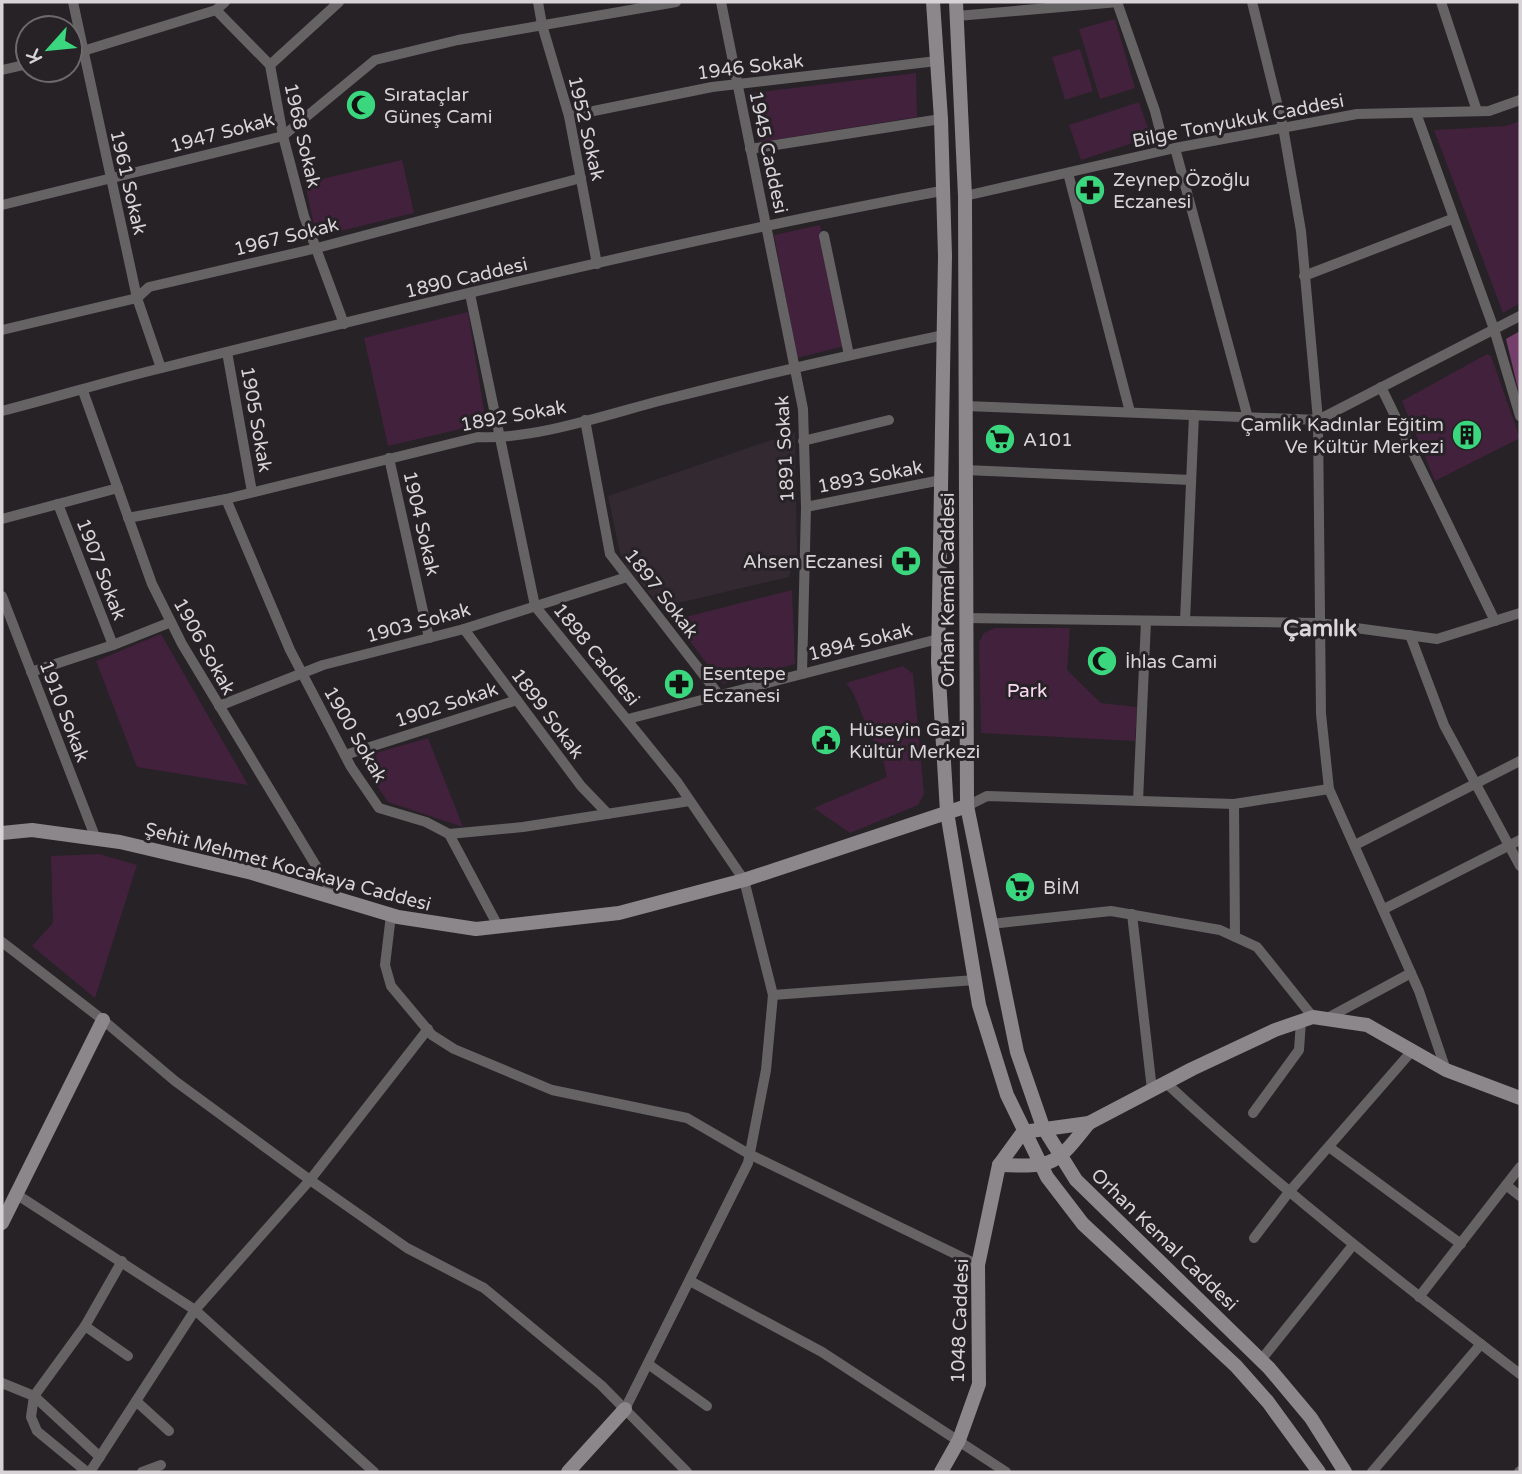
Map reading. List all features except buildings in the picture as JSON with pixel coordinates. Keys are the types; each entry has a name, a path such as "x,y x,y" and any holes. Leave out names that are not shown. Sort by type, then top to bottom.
{"main road":[{"name":"Orhan Kemal Caddesi","path":"933,2 942,119 945,256 938,639 947,812 975,980 1007,1094 1033,1129 1083,1224 1236,1366 1268,1402 1319,1472"},
{"name":"Orhan Kemal Caddesi","path":"957,9 965,196 967,806 1033,1129 1051,1162 1076,1181 1261,1360 1311,1418 1345,1472"},
{"path":"942,191 965,196"},
{"name":"Şehit Mehmet Kocakaya Caddesi","path":"2,833 32,830 96,839 252,873 391,915 476,929 619,912 744,880 967,806"},
{"path":"999,1165 1051,1162 1089,1123 1165,1082 1275,1030 1313,1019 1345,1020 1367,1025 1446,1070 1520,1098"},
{"path":"2,1223 103,1020"},
{"path":"1033,1129 1089,1123"},
{"name":"1048 Caddesi","path":"941,1472 959,1440 979,1384 978,1265 999,1165 1033,1129"},
{"path":"568,1472 625,1409"}],"street":[{"path":"84,51 216,10 225,2"},
{"path":"270,65 339,2"},
{"name":"1952 Sokak","path":"538,2 542,25 569,116 597,264"},
{"name":"1947 Sokak","path":"2,205 283,136 375,60 458,40 676,2"},
{"name":"1945 Caddesi","path":"721,2 766,226"},
{"path":"957,9 1117,2 1170,149 1248,418"},
{"path":"1252,2 1283,127 1301,231 1318,420 1318,623 1321,714 1329,789 1411,973 1446,1070"},
{"path":"1441,2 1477,111"},
{"name":"1968 Sokak","path":"216,10 270,65 283,136 304,216 344,324"},
{"name":"1961 Sokak","path":"84,56 137,298 161,368"},
{"name":"1946 Sokak","path":"569,116 608,106 737,85 937,61"},
{"name":"Bilge Tonyukuk Caddesi","path":"965,196 1170,149 1357,114 1489,111 1520,100"},
{"path":"1416,113 1452,219 1494,329 1520,416"},
{"path":"750,149 942,119"},
{"path":"1068,173 1130,412"},
{"name":"1967 Sokak","path":"2,330 137,298 149,287 317,248 581,178"},
{"name":"1890 Caddesi","path":"2,411 161,368 597,264 766,226 942,191"},
{"path":"1304,276 1452,219"},
{"name":"1891 Sokak","path":"766,226 803,409 806,507 802,674"},
{"path":"824,236 849,355"},
{"name":"1898 Caddesi","path":"470,294 535,606 628,719 690,801 744,880"},
{"path":"965,406 1318,420 1520,316"},
{"name":"1892 Sokak","path":"128,518 226,499 478,437 500,438 585,420 794,367 944,335"},
{"name":"1905 Sokak","path":"227,352 252,492"},
{"path":"1381,387 1495,621"},
{"name":"1906 Sokak","path":"83,391 152,584 219,706 336,900"},
{"path":"1185,621 1194,415"},
{"name":"1897 Sokak","path":"585,420 610,554 719,695"},
{"path":"803,440 889,420"},
{"name":"1904 Sokak","path":"389,458 429,638"},
{"path":"965,470 1191,480"},
{"name":"1893 Sokak","path":"806,507 941,480"},
{"path":"2,519 118,488"},
{"name":"1900 Sokak","path":"226,499 301,672 345,755 379,808 426,822 449,834"},
{"name":"1907 Sokak","path":"58,504 113,645"},
{"name":"1903 Sokak","path":"219,706 301,672 464,629 627,577"},
{"name":"1910 Sokak","path":"2,596 5,612 96,839"},
{"path":"966,618 1318,623 1437,639 1520,613"},
{"path":"1138,801 1146,621"},
{"path":"31,672 113,645 171,622"},
{"name":"1899 Sokak","path":"464,629 581,786 608,814"},
{"path":"1410,635 1444,725 1475,781 1515,842 1520,866"},
{"name":"1894 Sokak","path":"628,719 938,639"},
{"name":"1902 Sokak","path":"345,755 517,700"},
{"path":"1355,845 1475,781 1520,761"},
{"path":"967,806 987,796 1234,804 1329,789"},
{"path":"498,926 449,834 690,801"},
{"path":"1234,804 1235,937"},
{"path":"1384,909 1515,842"},
{"path":"625,1409 750,1154 766,1070 773,995 744,880"},
{"path":"991,925 1111,911 1220,930 1257,947 1313,1019"},
{"path":"391,915 385,965 391,986 428,1029 454,1049 552,1090 687,1118 750,1154 978,1265"},
{"path":"1132,915 1152,1090"},
{"path":"2,942 103,1020 175,1081 310,1180 407,1248 484,1288 601,1385 687,1472"},
{"path":"1253,1113 1299,1050 1313,1019 1411,973"},
{"path":"773,995 975,980"},
{"path":"122,1261 85,1326 34,1396 30,1417 37,1431 88,1472 195,1310 310,1180 428,1029"},
{"path":"1254,1238 1289,1192 1412,1052"},
{"path":"1165,1082 1353,1245 1520,1374"},
{"path":"1329,1147 1461,1244"},
{"path":"1419,1297 1520,1167"},
{"path":"1506,1185 1520,1196"},
{"path":"16,1194 195,1310 374,1472"},
{"path":"1261,1360 1353,1245"},
{"path":"690,1281 822,1352 1006,1472"},
{"path":"85,1326 128,1356"},
{"path":"1372,1472 1481,1344"},
{"path":"648,1364 707,1406"},
{"path":"2,1383 34,1396 100,1457"},
{"path":"136,1401 169,1431"},
{"path":"142,1472 161,1465"}],"shaded area":[{"path":"1520,331 1520,397 1506,339"},
{"path":"795,432 797,554 789,577 661,607 626,566 620,553 608,496"}],"green space":[{"path":"1115,19 1135,88 1100,99 1079,29"},
{"path":"1080,49 1093,91 1065,100 1052,57"},
{"path":"916,73 917,117 760,142 752,93"},
{"path":"1139,102 1151,137 1081,160 1069,125"},
{"path":"1520,121 1520,303 1503,313 1434,130 1506,126"},
{"path":"402,160 414,213 328,234 314,226 305,183"},
{"path":"820,225 845,346 797,358 774,235"},
{"path":"468,312 486,423 388,446 364,338"},
{"path":"1487,354 1491,356 1520,438 1435,481 1402,401"},
{"path":"792,590 795,664 722,684 674,620"},
{"name":"Park","path":"995,628 1070,628 1067,670 1101,703 1137,707 1135,741 981,733 979,642 984,633"},
{"path":"161,634 248,785 137,767 96,661"},
{"path":"903,666 913,674 924,794 918,805 850,833 814,808 887,777 880,747 870,734 856,699 846,683"},
{"path":"428,738 463,827 388,802 358,758"},
{"path":"99,854 137,865 95,998 32,946 53,923 51,856"}],"place":[{"name":"Sırataçlar Güneş Cami","path":"361,105"},
{"name":"Zeynep Özoğlu Eczanesi","path":"1090,190"},
{"name":"Çamlık Kadınlar Eğitim Ve Kültür Merkezi","path":"1467,435"},
{"name":"A101","path":"1000,439"},
{"name":"Ahsen Eczanesi","path":"906,561"},
{"name":"İhlas Cami","path":"1102,661"},
{"name":"Esentepe Eczanesi","path":"679,684"},
{"name":"Hüseyin Gazi Kültür Merkezi","path":"826,740"},
{"name":"BİM","path":"1020,887"}],"district":[{"name":"Çamlık","path":"1320,628"}]}
